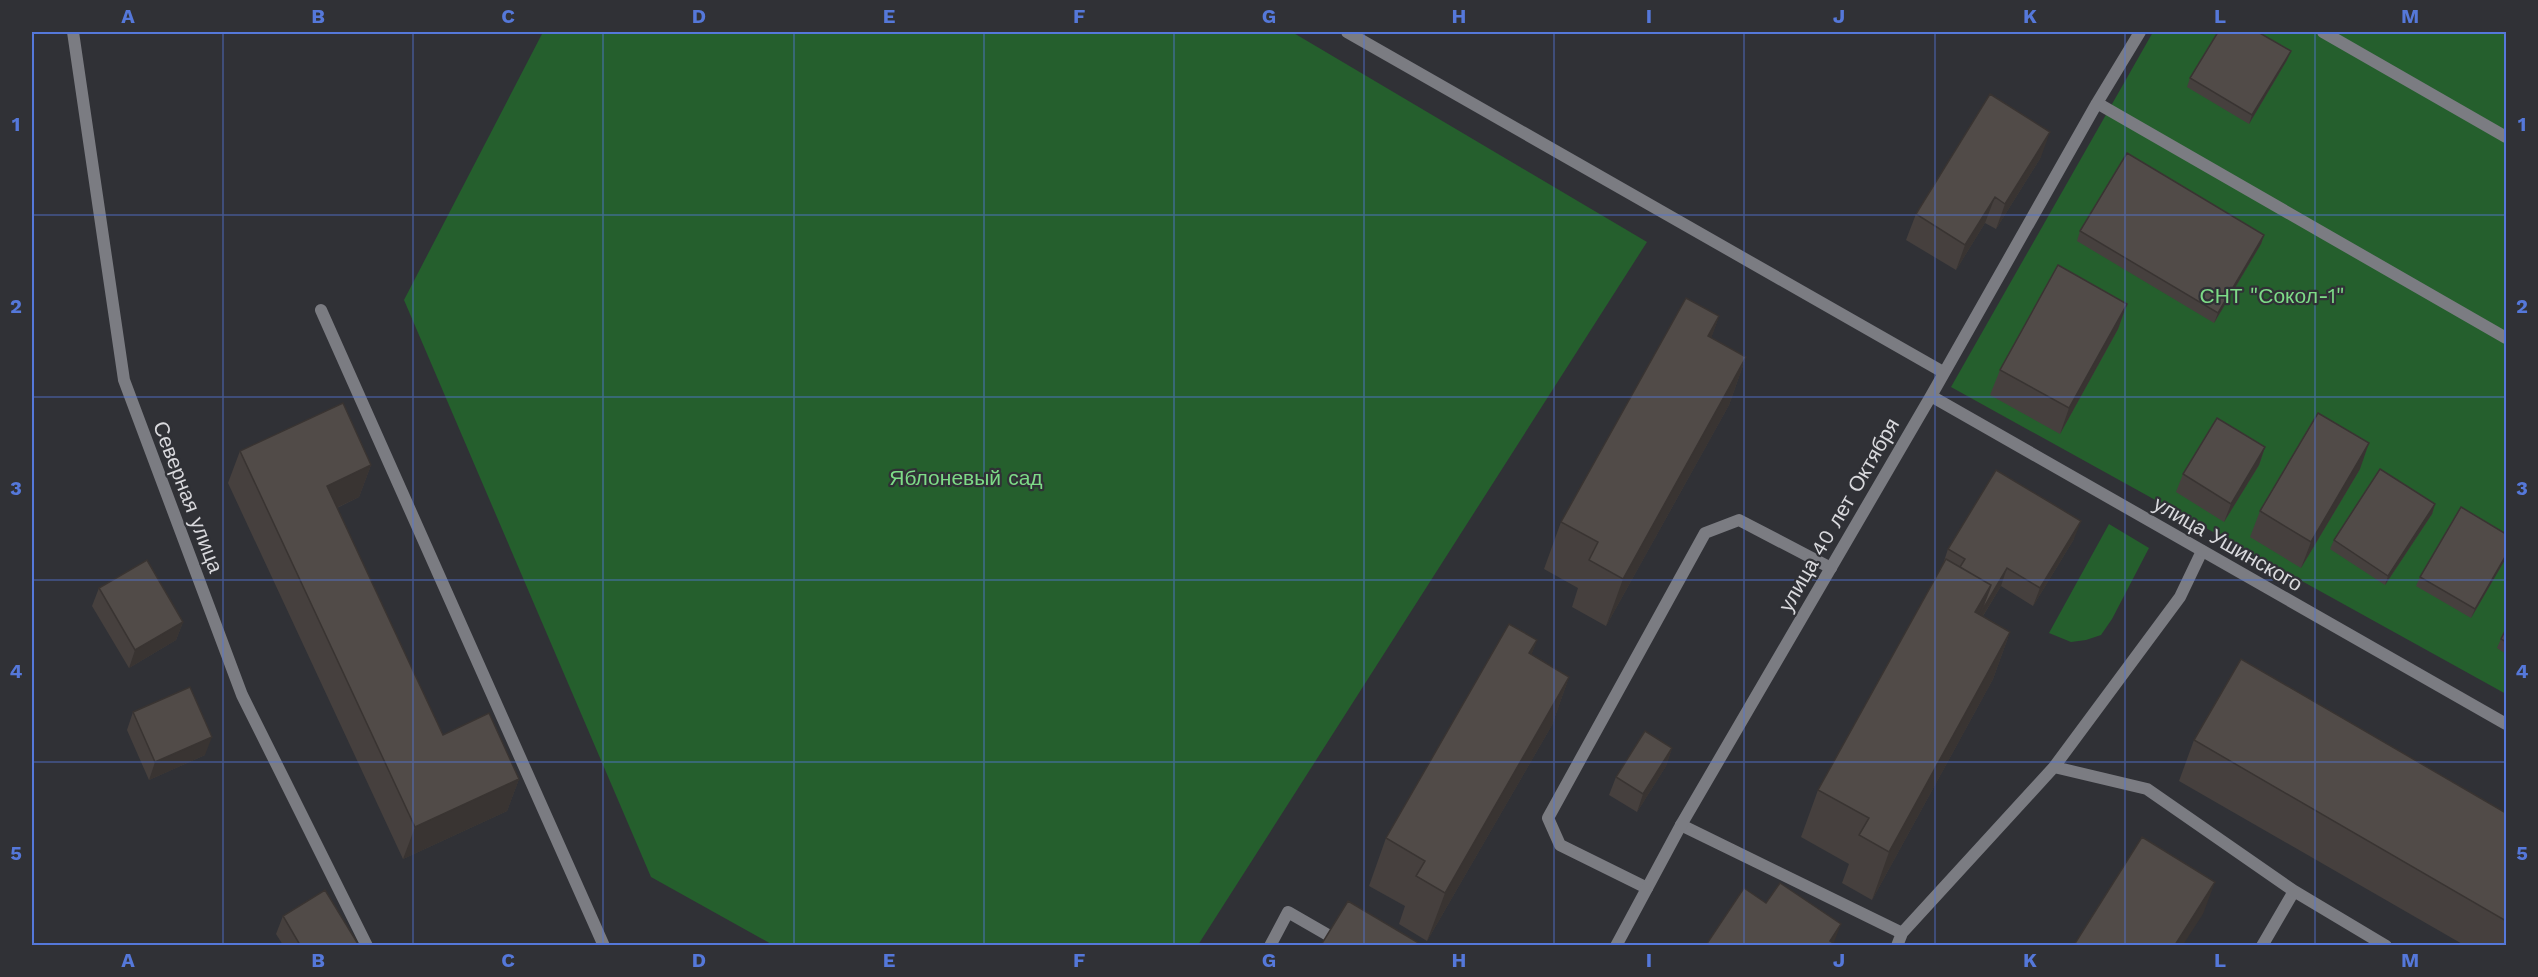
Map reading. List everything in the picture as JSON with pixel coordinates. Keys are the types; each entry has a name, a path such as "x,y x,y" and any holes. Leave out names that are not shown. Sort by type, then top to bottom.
{"street":[{"name":"Северная улица","path":"73,32 124,380 242,695 367,945"},
{"path":"1347,32 1943,372"},
{"name":"улица 40 лет Октября","path":"1616,945 1681,825 2140,32"},
{"path":"2323,32 2506,137"},
{"path":"2097,103 2506,338"},
{"path":"321,310 604,945"},
{"name":"улица Ушинского","path":"1931,396 2506,724"},
{"path":"1647,888 1560,845 1548,818 1705,533 1739,520 1831,568"},
{"path":"1897,945 1902,933 2054,767 2180,597 2202,551"},
{"path":"2054,767 2147,789 2294,891 2386,945"},
{"path":"1681,825 1902,933"},
{"path":"2262,945 2294,891"},
{"path":"1270,945 1288,912 1347,945"}],"green space":[{"name":"Яблоневый сад","path":"543,32 1292,32 1647,242 1198,945 773,945 651,877 404,300"},
{"name":"СНТ \"Сокол-1\"","path":"2153,32 2506,32 2506,694 1951,387"},
{"path":"2109,524 2149,548 2112,619 2101,635 2086,640 2071,642 2049,633"}],"building":[{"path":"2218,32 2258,32 2291,51 2252,115 2190,78"},
{"path":"1990,94 2050,132 2005,204 1995,197 1965,245 1916,214"},
{"path":"2127,153 2264,235 2218,313 2080,231"},
{"path":"2058,265 2127,304 2069,408 2000,370"},
{"path":"1686,298 1719,316 1708,336 1746,357 1623,579 1589,560 1598,542 1561,522"},
{"path":"343,403 371,465 327,486 443,735 489,713 519,779 415,827 240,451"},
{"path":"2318,413 2369,443 2311,542 2260,511"},
{"path":"2217,418 2265,447 2231,504 2183,474"},
{"path":"2380,469 2435,504 2388,576 2334,540"},
{"path":"1996,470 2081,521 2040,588 2007,568 1980,614 1991,585 1960,567 1965,559 1948,549"},
{"path":"2461,507 2506,534 2506,555 2475,609 2420,577"},
{"path":"1946,559 1991,585 1975,612 2010,632 1889,852 1859,835 1869,818 1818,790"},
{"path":"147,560 183,622 135,650 99,588"},
{"path":"1509,624 1537,640 1529,653 1569,677 1445,893 1416,876 1425,861 1386,838"},
{"path":"2506,629 2506,642 2501,639"},
{"path":"2241,659 2506,813 2506,921 2194,740"},
{"path":"190,687 212,737 155,762 133,712"},
{"path":"1645,731 1672,748 1643,794 1616,777"},
{"path":"2142,837 2215,882 2175,945 2074,945"},
{"path":"1780,883 1841,924 1830,941 1837,945 1706,945 1744,888 1766,903"},
{"path":"325,890 357,945 300,945 283,916"},
{"path":"1348,901 1422,945 1321,945"}]}
